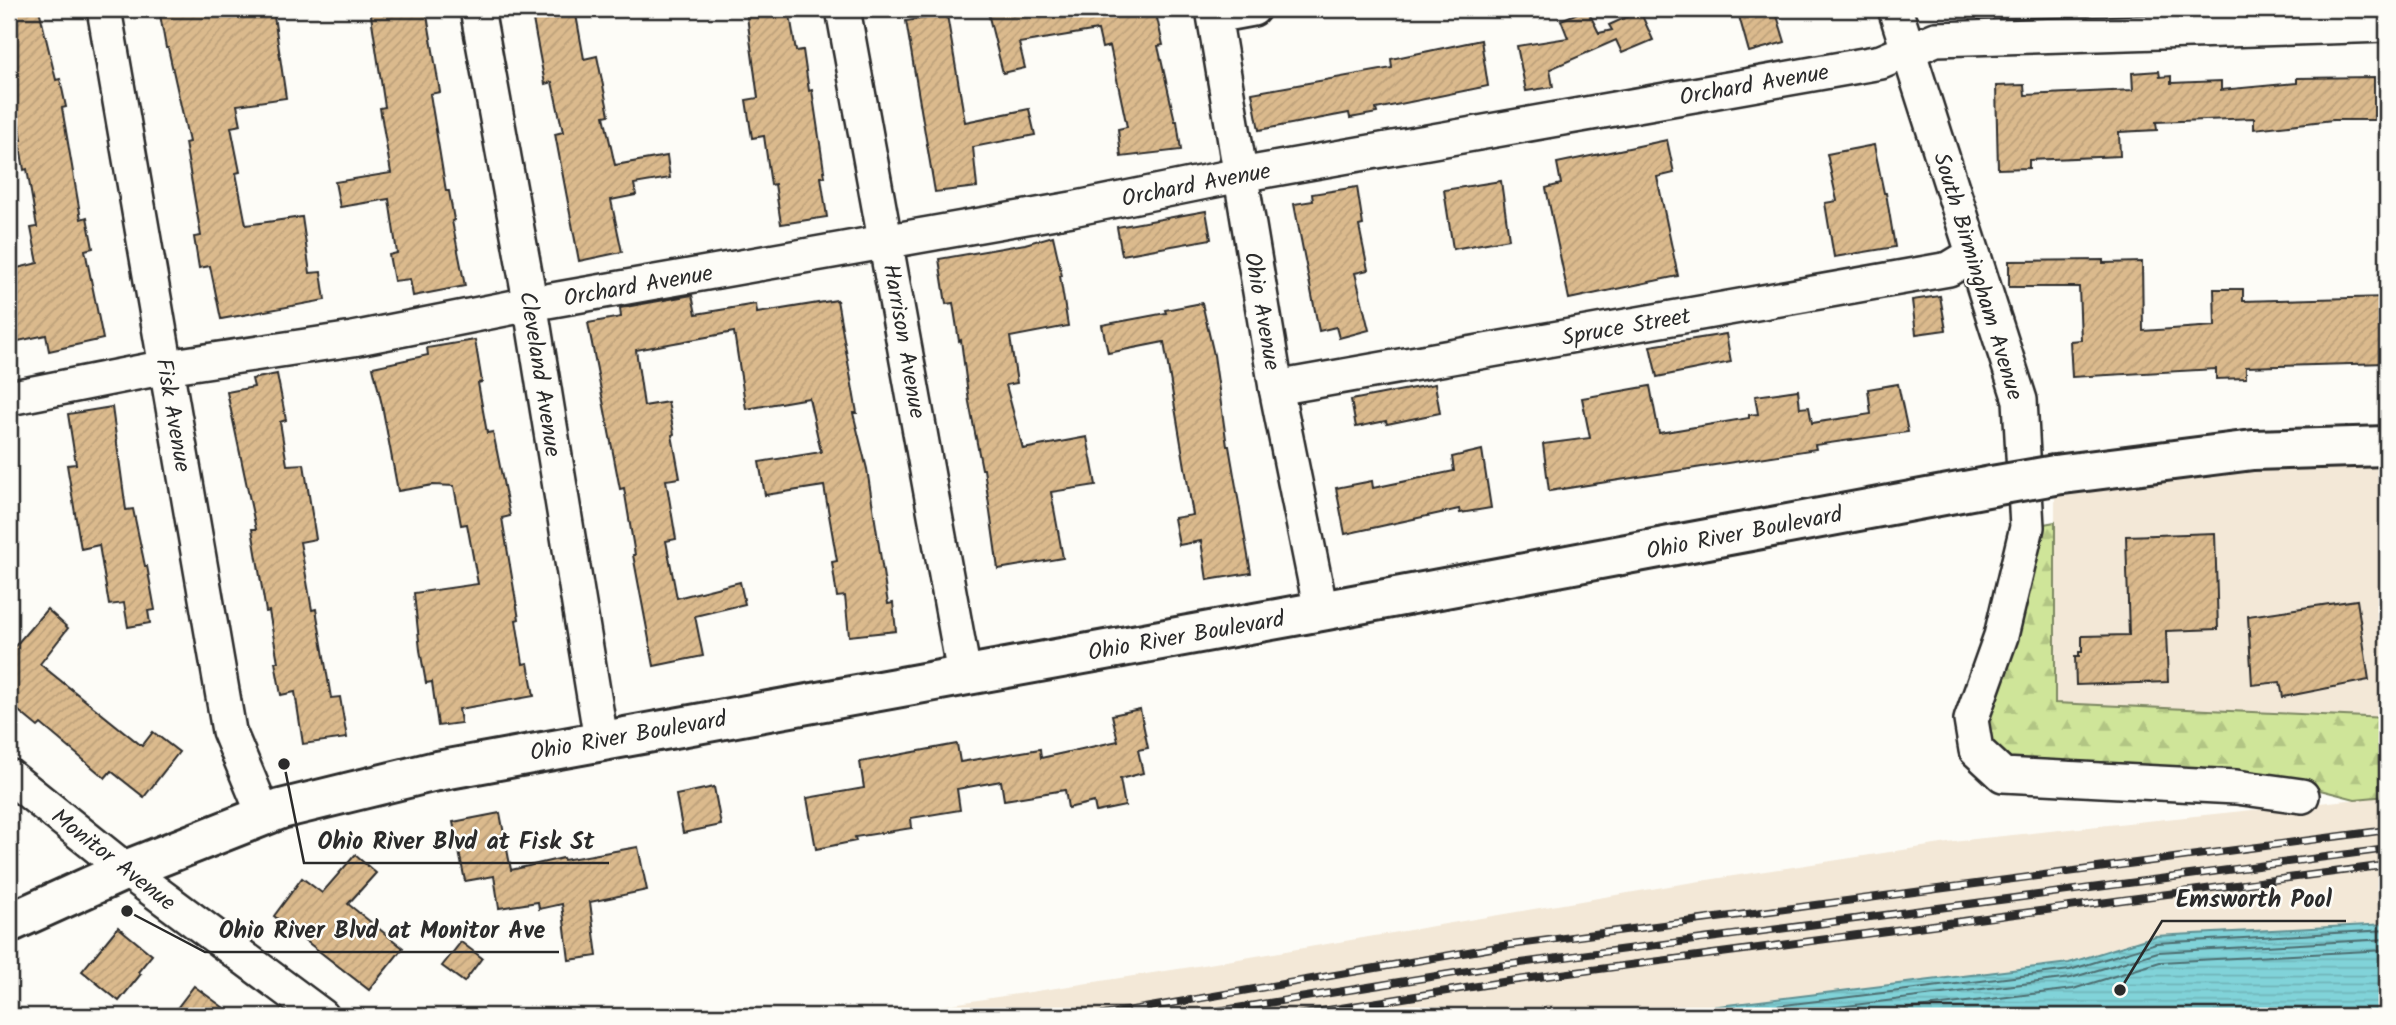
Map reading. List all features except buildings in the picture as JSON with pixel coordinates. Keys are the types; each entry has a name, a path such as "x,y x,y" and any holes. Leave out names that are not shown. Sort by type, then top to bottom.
{"highway":[{"name":"Ohio River Boulevard","path":"9,923 126,870 264,815 301,803 432,772 2055,475 2253,450 2387,446"}],"street":[{"name":"Fisk Avenue","path":"104,9 229,731 264,815"},
{"name":"Cleveland Avenue","path":"477,9 530,304 601,740"},
{"name":"Harrison Avenue","path":"844,9 964,674"},
{"path":"1214,12 1253,9"},
{"name":"South Birmingham Avenue","path":"1895,9 2020,400 2027,527 2001,636 1972,720 1976,750 2003,775 2236,788 2302,796"},
{"name":"Ohio Avenue","path":"1214,12 1276,388 1321,611"},
{"name":"Orchard Avenue","path":"9,398 166,367 353,339 530,304 1072,209 1240,175 1881,62 1936,38 2387,25"},
{"name":"Spruce Street","path":"1276,388 1949,269 1972,255"},
{"name":"Monitor Avenue","path":"9,776 126,870 322,1016"}],"shaded area":[{"path":"2387,446 2387,718 2055,703 2055,475"},
{"path":"2387,796 2387,924 2155,936 2069,963 1638,1016 875,1016 1191,967 1675,885 1974,839"}],"green space":[{"path":"2055,522 2055,703 2387,718 2387,796 2355,799 2258,774 2034,778 1976,750 2027,527"}],"water":[{"path":"2387,924 2387,1016 1638,1016 2069,963 2155,936"}],"railway":[{"path":"1098,1016 1503,946 2387,830"},
{"path":"1187,1016 1505,965 2387,849"},
{"path":"1291,1016 1509,981 2387,865"}],"place":[{"name":"Ohio River Blvd at Fisk St","path":"284,764"},
{"name":"Ohio River Blvd at Monitor Ave","path":"127,911"},
{"name":"Emsworth Pool","path":"2120,990"}]}
